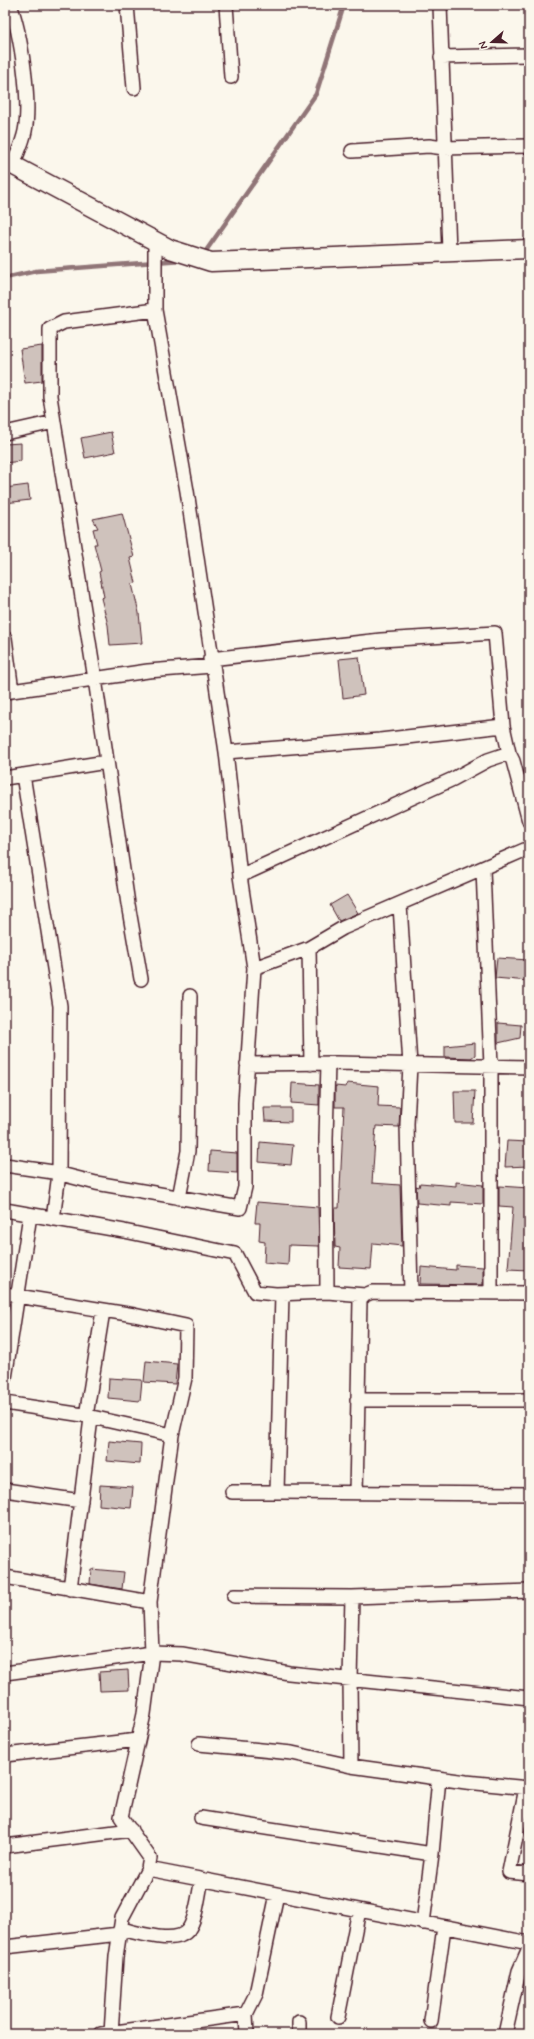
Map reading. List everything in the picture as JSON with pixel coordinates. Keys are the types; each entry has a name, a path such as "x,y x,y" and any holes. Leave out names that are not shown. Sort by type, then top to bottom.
{"street":[{"path":"10,5 23,62 27,93 25,130 9,163 160,247 211,262 449,251 529,249"},
{"path":"127,5 134,88"},
{"path":"226,5 232,77"},
{"path":"440,5 444,148 449,251"},
{"path":"441,57 529,55"},
{"path":"352,151 429,146 444,148 529,146"},
{"path":"5,1165 59,1174 96,1183 240,1208 245,1187 247,1064 254,968 240,876 226,752 211,662 187,491 155,310 155,272 160,247"},
{"path":"141,979 50,396 50,329 64,322 155,310"},
{"path":"5,432 54,422"},
{"path":"5,638 9,691 148,670 381,640 495,633 503,726 509,753 513,761 529,821"},
{"path":"226,752 380,740 503,726"},
{"path":"240,876 446,782 488,760 509,753"},
{"path":"5,778 106,762"},
{"path":"22,775 60,1006 59,1174 53,1219"},
{"path":"254,968 309,948 343,928 400,905 529,848"},
{"path":"482,869 492,1066 491,1292"},
{"path":"400,905 410,1065 407,1124 410,1293"},
{"path":"309,948 311,1064"},
{"path":"179,1198 188,1151 190,996"},
{"path":"247,1064 328,1063 529,1066"},
{"path":"327,1292 326,1139 328,1063"},
{"path":"5,1210 124,1231 235,1254 255,1292 282,1294 327,1292 365,1295"},
{"path":"5,1378 11,1295 30,1215"},
{"path":"356,1493 360,1300 365,1295 372,1292 529,1293"},
{"path":"277,1492 282,1294"},
{"path":"11,1295 134,1315 186,1326 185,1378 172,1435 150,1602 152,1653 138,1740 121,1817 150,1858 148,1869 122,1918 106,2033 246,2014"},
{"path":"70,1589 81,1501 88,1417 103,1311"},
{"path":"357,1400 529,1400"},
{"path":"5,1402 88,1417 172,1435"},
{"path":"5,1490 81,1501"},
{"path":"232,1492 529,1494"},
{"path":"5,1577 150,1602"},
{"path":"234,1596 352,1597 529,1591"},
{"path":"351,1766 350,1679 352,1597"},
{"path":"5,1673 152,1653 182,1654 289,1673 529,1698"},
{"path":"5,1755 138,1740"},
{"path":"199,1744 292,1753 351,1766 528,1788 509,1872 529,1874"},
{"path":"423,1923 432,1854 439,1778"},
{"path":"201,1818 432,1854"},
{"path":"5,1846 131,1830"},
{"path":"148,1869 529,1944"},
{"path":"5,1947 120,1932 169,1938 177,1937 188,1931 193,1919 202,1880"},
{"path":"247,2034 246,2014 256,1994 277,1894"},
{"path":"338,2016 359,1910"},
{"path":"431,2021 444,1927"},
{"path":"505,2034 519,1971 529,1948"}],"building":[{"path":"42,346 42,381 25,383 20,349"},
{"path":"111,432 115,452 85,458 81,438"},
{"path":"21,443 21,461 5,463 5,444"},
{"path":"28,485 30,500 5,503 5,488"},
{"path":"122,513 134,557 130,558 136,583 132,584 139,613 142,643 110,645 108,625 101,598 104,597 99,572 101,571 94,544 97,544 93,529 98,528 93,519"},
{"path":"359,657 364,695 343,698 339,659"},
{"path":"347,895 358,913 339,921 330,905"},
{"path":"497,958 529,960 528,981 495,978"},
{"path":"498,1023 521,1025 520,1038 498,1043"},
{"path":"475,1043 475,1055 471,1058 445,1057 445,1046"},
{"path":"292,1083 319,1085 319,1105 291,1103"},
{"path":"347,1083 379,1086 378,1106 400,1107 399,1127 376,1126 372,1183 400,1185 402,1246 373,1243 371,1269 339,1267 340,1248 335,1247 334,1208 339,1208 344,1107 335,1107 335,1086 346,1087"},
{"path":"454,1091 475,1091 473,1123 455,1123"},
{"path":"264,1108 291,1108 291,1122 265,1121"},
{"path":"507,1141 529,1142 529,1166 505,1167"},
{"path":"260,1142 293,1145 291,1165 259,1162"},
{"path":"210,1151 237,1153 237,1173 209,1171"},
{"path":"456,1182 483,1185 483,1204 451,1202 451,1206 417,1203 416,1186 419,1187 420,1183 456,1186"},
{"path":"499,1186 529,1188 529,1270 508,1269 513,1207 499,1206"},
{"path":"257,1202 318,1207 319,1246 289,1245 288,1265 264,1263 265,1242 259,1241 260,1223 255,1223"},
{"path":"456,1265 483,1267 483,1285 420,1284 421,1267 456,1270"},
{"path":"146,1361 177,1364 175,1384 144,1382"},
{"path":"109,1378 142,1380 140,1401 108,1398"},
{"path":"109,1441 141,1444 140,1464 107,1461"},
{"path":"100,1485 133,1487 131,1508 99,1505"},
{"path":"91,1569 124,1572 122,1589 90,1584"},
{"path":"128,1670 129,1690 100,1691 99,1672"}],"waterway":[{"path":"203,255 316,94 344,5"},
{"path":"5,278 36,271 182,260"}]}
